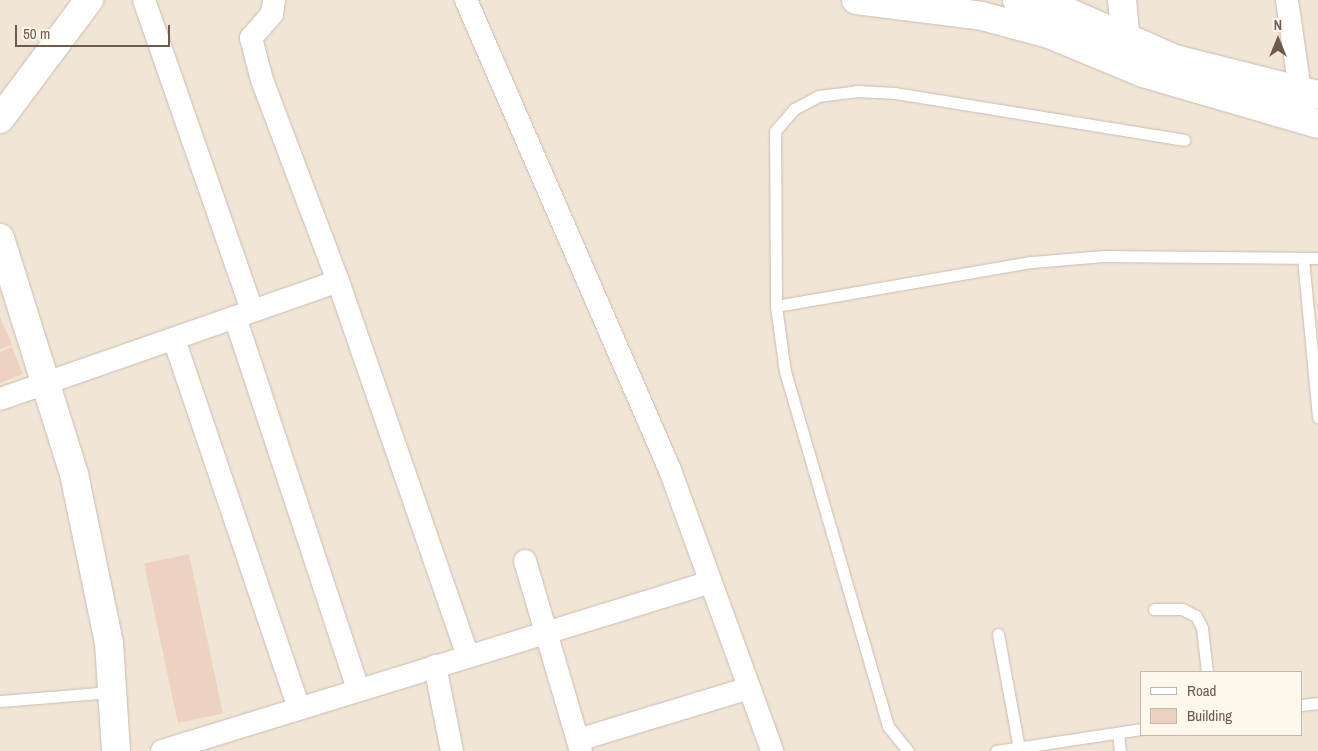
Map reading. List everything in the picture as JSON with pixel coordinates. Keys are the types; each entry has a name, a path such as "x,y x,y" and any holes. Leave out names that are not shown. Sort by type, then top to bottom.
{"main road":[{"path":"0,119 89,0"},
{"path":"856,0 982,16 1050,34 1130,67 1318,124"},
{"path":"1017,0 1061,9 1125,35 1175,59 1309,92"},
{"path":"1122,0 1130,67"},
{"path":"0,238 74,474 109,643 116,751"}],"street":[{"path":"144,0 244,314 358,689"},
{"path":"274,0 275,10 254,31 251,43 338,281 468,656"},
{"path":"466,0 670,470 772,751"},
{"path":"1287,0 1309,92"},
{"path":"0,399 338,281"},
{"path":"174,339 299,708"},
{"path":"525,561 548,632 579,745 749,688"},
{"path":"162,751 358,689 711,582"},
{"path":"435,666 452,751"}],"lane":[{"path":"908,751 900,746 886,716 785,372 776,306 775,131 794,109 818,96 856,91 895,93 1184,140"},
{"path":"776,306 1032,262 1104,256 1318,258"},
{"path":"1303,258 1318,417"},
{"path":"1154,609 1182,609 1196,616 1202,628 1207,671"},
{"path":"998,634 1019,748"},
{"path":"0,701 112,692"},
{"path":"1303,705 1318,703"},
{"path":"996,751 1140,729"},
{"path":"1118,733 1120,751"}],"shaded area":[{"path":"0,0 1318,0 1318,751 0,751"}],"building":[{"path":"0,317 12,345 0,349"},
{"path":"12,347 23,374 0,383 0,352"},
{"path":"189,554 223,713 178,723 144,564"}]}
